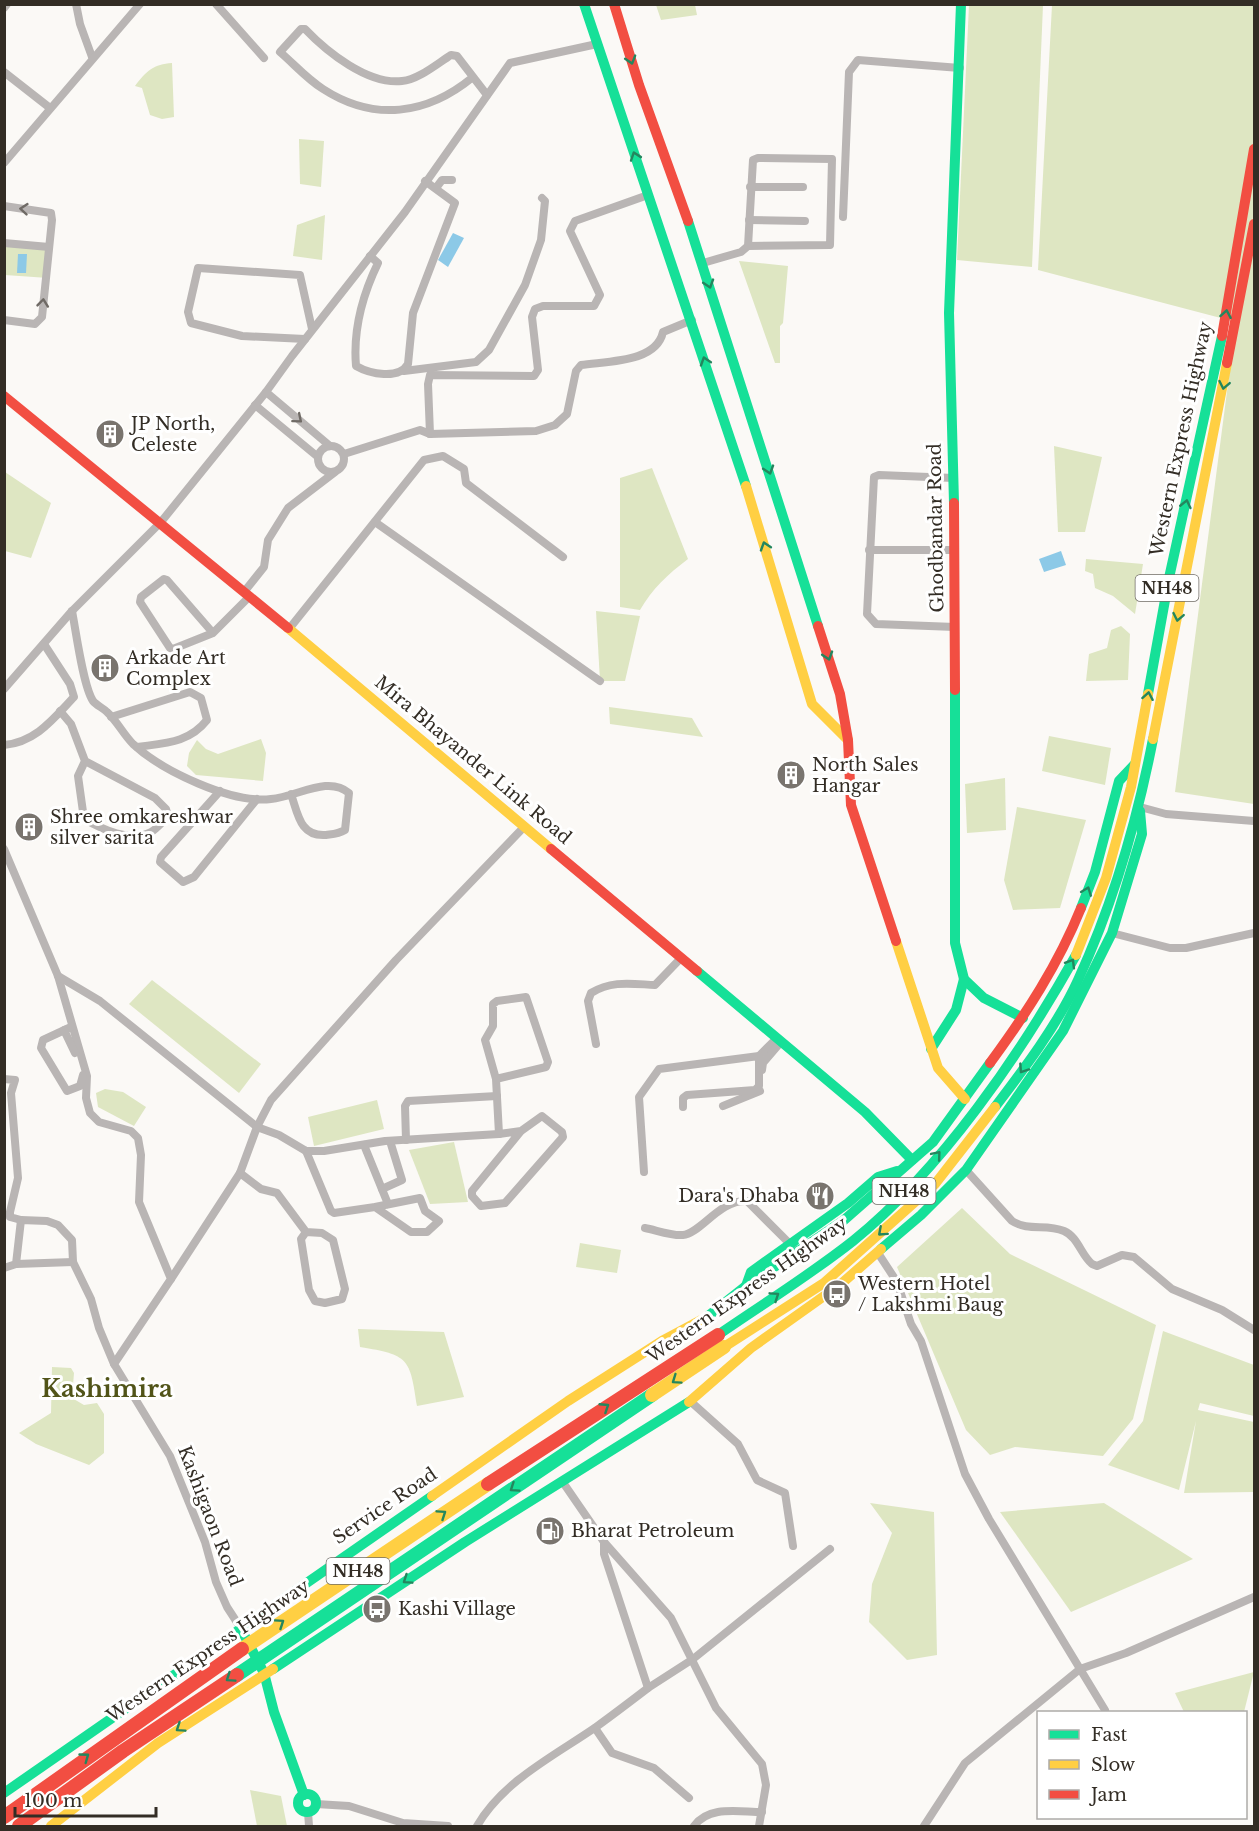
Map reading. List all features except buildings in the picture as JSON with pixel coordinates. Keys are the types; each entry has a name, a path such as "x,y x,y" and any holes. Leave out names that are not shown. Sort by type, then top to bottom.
{"main road":[{"path":"584,4 692,320 783,602 812,704 848,740"},
{"path":"614,4 639,85 703,263 840,694 848,740 851,805 938,1068 964,1099"},
{"name":"Ghodbandar Road","path":"961,4 949,313 955,550 955,943 964,979"},
{"name":"Western Express Highway","path":"4,1817 114,1737 512,1467 723,1337 741,1336 824,1283 935,1184 1024,1069 1077,982 1098,932 1140,807 1169,578 1220,348 1254,149"},
{"name":"Western Express Highway","path":"19,1827 132,1744 723,1337 819,1267 877,1220 927,1168 976,1110 1042,1013 1076,956 1106,878 1123,822 1136,764 1149,726 1254,224"},
{"name":"Mira Bhayander Link Road","path":"4,396 161,522 865,1112 912,1160"},
{"name":"Service Road","path":"4,1792 568,1401 662,1341 714,1312 795,1248 843,1221 933,1142 1023,1018 1067,943 1095,872 1119,781 1136,764"},
{"path":"51,1827 158,1743 562,1481 690,1401 751,1348 806,1310 878,1253 966,1170 1016,1102 1063,1031 1112,933 1142,834 1140,807"},
{"path":"931,1049 956,1010 964,979 984,998 1023,1018"},
{"path":"714,1312 723,1337"},
{"path":"741,1336 751,1348"},
{"name":"Kashigaon Road","path":"240,1627 264,1673 274,1712 304,1795 300,1798 299,1806 312,1808"}],"street":[{"path":"76,4 80,24 92,57"},
{"path":"4,163 92,57 140,4"},
{"path":"216,4 264,58"},
{"path":"473,77 458,89 417,108 401,111 373,109 343,100 321,88 280,52 301,28 354,69 403,82 452,54 457,56 487,95"},
{"path":"4,689 72,611 161,522 266,392 370,256 510,63 597,44"},
{"path":"843,217 849,72 858,60 960,68"},
{"path":"4,72 50,108"},
{"path":"703,263 741,252 748,246 830,245 833,161 828,157 753,160 748,246"},
{"path":"436,188 442,180 452,180"},
{"path":"404,371 408,364 413,313 455,203 425,181"},
{"path":"750,187 803,187"},
{"path":"430,434 428,384 430,375 534,376 538,370 532,317 536,309 543,306 594,306 600,295 570,231 570,225 575,221 648,195"},
{"path":"370,256 378,263 367,284 359,318 356,366 395,375 404,371 476,362 489,350 525,285 541,240 545,201 542,198"},
{"path":"4,206 51,213 49,248 39,323 4,320"},
{"path":"749,220 805,221"},
{"path":"4,243 49,248"},
{"path":"305,339 242,336 191,323 188,312 198,268 300,275 312,329"},
{"path":"344,454 420,430 430,434 536,430 555,425 567,414 576,370 581,365 649,353 661,340 663,332 692,320"},
{"path":"266,392 330,446"},
{"path":"255,405 318,457 322,469 334,472"},
{"path":"213,633 167,580 164,579 141,597 140,602 171,649 213,633 247,594 264,567 268,540 288,508 344,463 344,454 338,447 330,446 322,449 318,457"},
{"path":"289,629 423,460 442,456 464,469 466,483 563,557"},
{"path":"954,477 879,475 874,477 867,614 876,624 955,627"},
{"path":"375,522 600,681"},
{"path":"869,550 955,550"},
{"path":"72,611 93,701 111,717 137,747 167,766 244,799 272,799 334,784 341,786 349,793 345,830 338,834 319,835 307,832 301,824 291,795"},
{"path":"4,745 19,744 37,735 74,697 70,684 44,644"},
{"path":"111,717 190,692 201,698 207,720 199,731 185,740 137,747"},
{"path":"60,711 71,724 86,761 155,798 166,809 168,816 152,832 135,836 104,830 84,819 78,776 86,761"},
{"path":"220,790 161,857 160,862 164,868 183,882 194,877 257,799"},
{"path":"1140,807 1166,814 1254,821"},
{"path":"114,1364 240,1173 257,1127 271,1100 396,960 525,827"},
{"path":"4,849 58,976 68,1028 87,1076 86,1098 90,1113 99,1122 131,1131 138,1138 141,1155 140,1202 171,1279"},
{"path":"1112,933 1170,948 1186,948 1254,933"},
{"path":"596,1044 588,1001 591,993 602,986 616,983 655,985 681,958"},
{"path":"58,976 100,1001 257,1127 279,1135 306,1151 331,1211 340,1214 420,1198 425,1211 438,1219 438,1224 427,1232 411,1232 375,1208"},
{"path":"496,1079 546,1067 548,1062 526,997 496,1001 492,1005 493,1026 485,1040 496,1079 499,1134"},
{"path":"68,1028 43,1040 41,1048 67,1091 80,1086 82,1082 83,1069 77,1051"},
{"path":"644,1172 639,1097 659,1069 759,1056 779,1040"},
{"path":"723,1106 760,1091 763,1063 779,1040"},
{"path":"683,1107 683,1098 687,1095 755,1090 759,1086 759,1056"},
{"path":"4,1079 15,1080 11,1093 18,1178 8,1202 10,1217 21,1220 16,1264"},
{"path":"406,1140 405,1106 408,1101 497,1096"},
{"path":"306,1151 390,1141 521,1131 537,1119 546,1117 562,1131 563,1137 508,1200 481,1206 472,1197 472,1191 521,1131"},
{"path":"382,1188 402,1180 390,1141"},
{"path":"364,1144 388,1204"},
{"path":"966,1170 1012,1221 1020,1226 1064,1231 1073,1238 1092,1264 1098,1266 1122,1255 1134,1257 1172,1289 1221,1310 1254,1330"},
{"path":"240,1173 261,1190 277,1193 306,1232 322,1233 333,1240 345,1289 342,1299 325,1303 315,1301 309,1290 300,1239 306,1232"},
{"path":"645,1228 682,1235 693,1232 699,1224 734,1202 743,1200 747,1201 795,1248"},
{"name":"Kashigaon Road","path":"21,1220 47,1221 65,1230 72,1240 73,1262 91,1299 99,1328 114,1364 170,1456 205,1542 216,1582 227,1607 240,1627"},
{"path":"878,1253 897,1282 911,1324 921,1341 965,1474 989,1519 1105,1710"},
{"path":"4,1268 16,1264 73,1262"},
{"path":"690,1401 738,1444 757,1480 785,1493 793,1546"},
{"path":"562,1481 604,1542 671,1618 716,1707 762,1764 766,1785 759,1827"},
{"path":"604,1542 604,1554 648,1688"},
{"path":"477,1827 487,1808 542,1762 693,1659 830,1549"},
{"path":"924,1827 965,1763 1080,1669 1126,1653 1254,1597"},
{"path":"595,1728 612,1753 654,1768 689,1798"},
{"path":"309,1827 312,1808 349,1806 402,1825 448,1827"},
{"path":"694,1827 703,1816 715,1812 762,1812"}],"green space":[{"path":"656,5 695,5 697,15 661,20"},
{"path":"969,5 1043,5 1032,267 957,260"},
{"path":"1052,5 1254,5 1254,804 1175,792 1236,322 1038,270"},
{"path":"172,63 174,117 162,119 150,115 142,88 135,86 151,69"},
{"path":"299,139 324,141 321,187 300,184"},
{"path":"325,215 322,260 293,256 297,225"},
{"path":"7,244 53,246 48,278 5,275 5,247"},
{"path":"739,261 788,266 783,323 780,326 780,363 775,363"},
{"path":"1054,446 1102,457 1085,532 1058,532"},
{"path":"652,468 688,559 661,582 640,610 620,607 620,478"},
{"path":"5,472 51,503 31,558 5,551"},
{"path":"1086,559 1143,564 1135,614 1113,596 1095,588 1093,574 1085,571"},
{"path":"596,611 640,616 625,681 600,681"},
{"path":"1121,626 1130,634 1128,680 1086,681 1089,654 1107,648 1111,630"},
{"path":"609,707 692,718 703,737 610,724"},
{"path":"1049,736 1111,748 1105,785 1042,771"},
{"path":"261,739 266,753 263,781 196,775 187,766 189,753 197,740 206,749 218,754"},
{"path":"1005,778 1006,830 967,833 965,784"},
{"path":"1017,807 1086,820 1060,908 1013,910 1004,880"},
{"path":"152,980 261,1064 239,1093 129,1004"},
{"path":"105,1089 123,1092 146,1107 134,1126 98,1107 96,1093"},
{"path":"377,1100 384,1129 314,1146 308,1117"},
{"path":"454,1142 468,1202 430,1204 409,1150"},
{"path":"962,1208 1010,1254 1156,1325 1133,1419 1103,1456 1015,1447 990,1455 966,1430 897,1267"},
{"path":"580,1243 621,1250 617,1273 576,1267"},
{"path":"358,1329 444,1332 464,1397 417,1406 409,1368 398,1357 389,1353 360,1347"},
{"path":"1163,1331 1254,1365 1254,1416 1200,1403 1198,1410 1254,1422 1254,1492 1184,1493 1196,1421 1179,1490 1108,1465 1143,1421"},
{"path":"52,1367 71,1368 74,1373 72,1398 84,1405 97,1403 104,1414 104,1453 89,1465 36,1444 19,1433 51,1413"},
{"path":"870,1503 934,1512 937,1655 907,1660 869,1622 872,1584 892,1533"},
{"path":"1104,1503 1193,1559 1071,1612 1000,1512"},
{"path":"1254,1672 1244,1711 1184,1711 1175,1693"},
{"path":"250,1790 281,1796 287,1826 257,1826"}],"water":[{"path":"453,233 464,238 448,267 438,260"},
{"path":"18,254 27,254 26,273 17,273"},
{"path":"1061,551 1066,565 1044,572 1039,559"}],"traffic: fast":[{"path":"584,4 746,486"},
{"path":"954,503 949,313 961,4"},
{"path":"688,221 818,626"},
{"path":"1148,694 1169,578 1222,336"},
{"path":"955,690 955,943 964,979 984,998 1023,1018"},
{"path":"995,1107 1051,1030 1070,997 1091,951 1123,862 1153,739"},
{"path":"1081,908 1095,872 1119,781 1135,764"},
{"path":"881,1249 921,1215 966,1170 1063,1031 1112,933 1142,834 1140,811"},
{"path":"718,1335 837,1254 886,1212 918,1180 977,1109 1030,1032 1076,955"},
{"path":"697,971 865,1112 912,1160"},
{"path":"931,1049 956,1010 964,979"},
{"path":"707,1317 746,1286 843,1221 933,1142 990,1063"},
{"path":"746,1286 751,1272 848,1203 878,1177 897,1171"},
{"path":"237,1675 652,1395"},
{"path":"273,1669 465,1542 689,1402"},
{"path":"4,1793 432,1496"},
{"path":"240,1627 264,1673 274,1712 304,1795"},
{"path":"307,1794 313,1797 316,1803 313,1809 307,1812 301,1809 298,1803 301,1797 307,1794"}],"traffic: slow":[{"path":"1153,739 1227,363"},
{"path":"746,486 812,704 848,740"},
{"path":"288,628 551,849"},
{"path":"1076,955 1106,878 1131,787 1148,694"},
{"path":"896,941 938,1068 965,1099"},
{"path":"724,1347 824,1283 935,1184 995,1107"},
{"path":"689,1402 751,1348 841,1284 881,1249"},
{"path":"432,1496 568,1401 662,1341 707,1317"},
{"path":"652,1395 724,1347"},
{"path":"242,1649 488,1484"},
{"path":"51,1826 158,1743 273,1669"}],"traffic: jam":[{"path":"614,4 639,85 688,221"},
{"path":"1222,336 1254,149"},
{"path":"1227,363 1254,224"},
{"path":"4,396 288,628"},
{"path":"954,503 955,690"},
{"path":"818,626 840,694 848,740 851,805 896,941"},
{"path":"551,849 697,971"},
{"path":"990,1063 1040,988 1081,908"},
{"path":"488,1484 718,1335"},
{"path":"4,1817 242,1649"},
{"path":"19,1826 123,1751 237,1675"}],"place":[{"name":"JP North, Celeste","path":"110,434"},
{"name":"Arkade Art Complex","path":"105,668"},
{"name":"North Sales Hangar","path":"791,775"},
{"name":"Shree omkareshwar silver sarita","path":"29,827"},
{"name":"Dara's Dhaba","path":"820,1196"},
{"name":"Western Hotel / Lakshmi Baug","path":"837,1294"},
{"name":"Bharat Petroleum","path":"550,1531"},
{"name":"Kashi Village","path":"377,1609"}],"district":[{"name":"Kashimira","path":"107,1389"}]}
